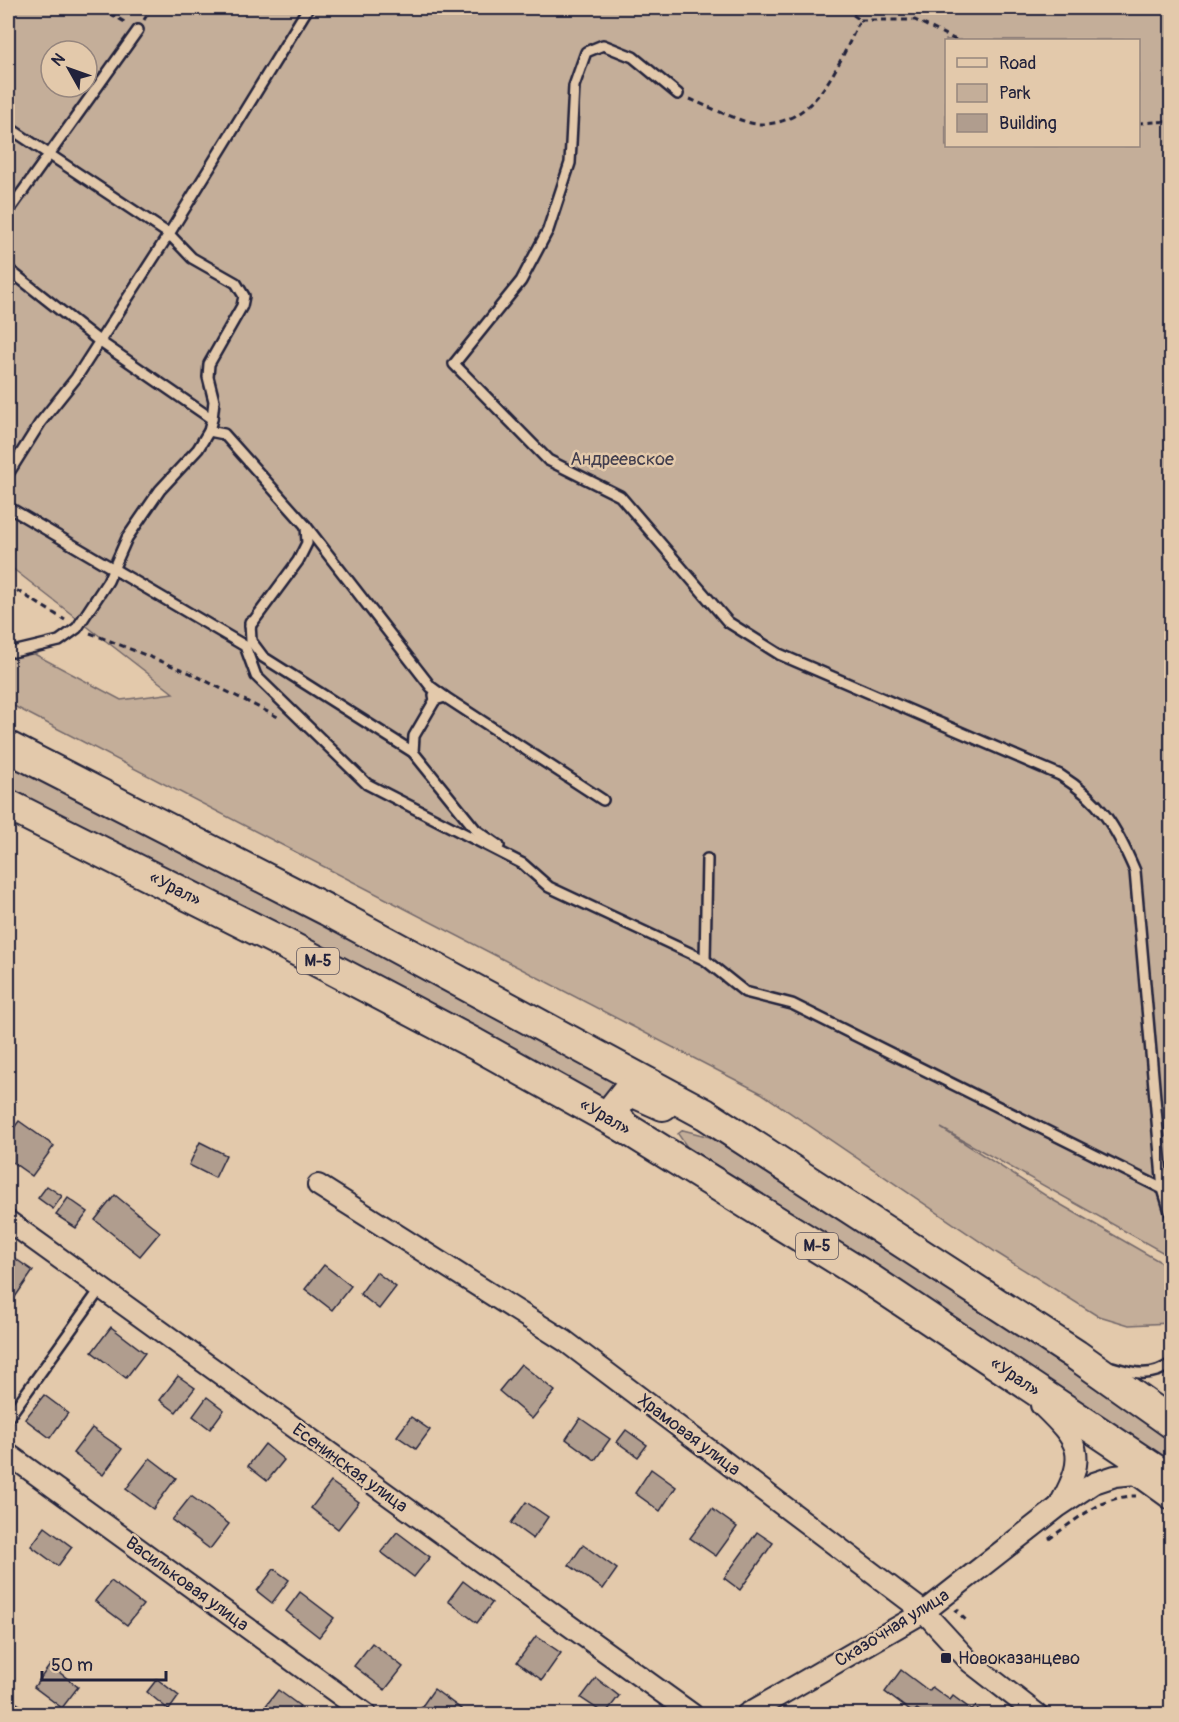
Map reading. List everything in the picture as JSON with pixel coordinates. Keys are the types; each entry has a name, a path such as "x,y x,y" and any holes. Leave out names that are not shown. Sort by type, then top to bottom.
{"main road":[{"path":"8,747 327,910 705,1114 1076,1355 1172,1423"},
{"name":"«Урал»","path":"8,805 281,942 475,1044 624,1127 872,1280 1172,1481"},
{"path":"624,1127 616,1116 615,1107 626,1093 636,1093 655,1100 771,1169 786,1175 800,1174"}],"street":[{"name":"Храмовая улица","path":"318,1185 565,1341 924,1612 970,1662 1037,1714"},
{"name":"Есенинская улица","path":"8,1221 692,1714"},
{"path":"1006,1370 1057,1421 1074,1444 1079,1461 1075,1477 1058,1507"},
{"path":"1057,1421 1172,1500"},
{"name":"Васильковая улица","path":"8,1454 366,1714"},
{"name":"Сказочная улица","path":"747,1714 924,1612 1058,1507 1094,1483 1114,1476 1136,1474"},
{"path":"8,1711 13,1714"}],"lane":[{"path":"8,474 40,423 76,378 169,234 308,8"},
{"path":"8,212 138,30"},
{"path":"678,94 633,57 603,45 586,52 574,86 570,163 548,230 521,281 454,364 548,460 620,496 728,622 779,654 1060,776 1085,791 1118,831 1135,871 1163,1189 1172,1218"},
{"path":"8,127 48,156 169,234 192,258 236,283 244,296 242,306 209,364 208,377 214,401 212,419 209,431 198,449 160,490 127,538 114,569 77,628 59,641 13,652"},
{"path":"8,269 99,341 212,419"},
{"path":"209,431 224,434 306,526 440,699 603,800"},
{"path":"8,507 245,646"},
{"path":"306,526 307,543 298,561 250,622 245,646 256,676 367,784 523,864"},
{"path":"250,622 251,641 262,657 413,752 476,830 523,864 549,887 705,960 745,992 792,1004 1163,1189"},
{"path":"413,752 414,736 440,699"},
{"path":"705,960 707,859"},
{"path":"8,1418 101,1288"},
{"path":"1076,1355 1133,1373 1149,1374 1162,1370 1172,1363"}],"path":[{"path":"101,8 138,30"},
{"path":"844,8 860,20 915,20 954,39"},
{"path":"678,94 758,124 793,118 829,84 860,20"},
{"path":"1140,123 1172,120"},
{"path":"8,585 77,628 188,672 288,723"},
{"path":"1048,1540 1089,1511 1124,1496 1143,1496"},
{"path":"965,1604 956,1611 968,1622"}],"green space":[{"name":"Андреевское","path":"8,8 1171,8 1171,1257 941,1128 1051,1199 1171,1268 1170,1323 1129,1325 1096,1315 997,1253 761,1093 8,703 8,640 121,700 173,693 8,565"},
{"path":"8,760 606,1071 617,1086 608,1100 588,1095 8,790"},
{"path":"683,1130 710,1137 898,1254 1171,1439 1171,1472 844,1247 687,1147 678,1134"}],"building":[{"path":"19,1121 54,1146 32,1176 8,1159 8,1136"},
{"path":"200,1142 226,1155 215,1178 189,1165"},
{"path":"47,1186 62,1196 53,1209 38,1198"},
{"path":"115,1195 160,1232 140,1256 95,1220"},
{"path":"68,1198 88,1212 76,1228 56,1215"},
{"path":"10,1255 33,1271 11,1303 8,1301 8,1259"},
{"path":"324,1265 351,1286 332,1310 305,1289"},
{"path":"376,1272 396,1287 379,1309 360,1294"},
{"path":"111,1327 145,1353 126,1378 92,1352"},
{"path":"521,1364 555,1391 532,1419 499,1391"},
{"path":"178,1376 195,1388 176,1412 160,1400"},
{"path":"44,1395 68,1413 50,1438 25,1419"},
{"path":"207,1397 224,1410 210,1429 193,1416"},
{"path":"411,1417 430,1430 416,1449 397,1436"},
{"path":"580,1418 610,1439 595,1460 566,1439"},
{"path":"92,1428 122,1449 103,1475 73,1453"},
{"path":"626,1430 647,1445 638,1457 617,1442"},
{"path":"265,1444 284,1460 267,1481 248,1466"},
{"path":"150,1458 176,1478 153,1509 126,1489"},
{"path":"651,1469 676,1487 660,1511 635,1493"},
{"path":"331,1482 359,1502 338,1529 311,1508"},
{"path":"191,1496 229,1524 210,1549 172,1520"},
{"path":"526,1502 548,1517 533,1539 511,1523"},
{"path":"712,1509 737,1527 716,1556 690,1538"},
{"path":"45,1527 72,1547 58,1566 31,1546"},
{"path":"397,1532 430,1557 414,1577 381,1552"},
{"path":"757,1532 773,1543 740,1590 724,1578"},
{"path":"583,1545 617,1569 603,1589 569,1565"},
{"path":"274,1569 289,1580 272,1603 257,1591"},
{"path":"111,1581 143,1605 127,1625 95,1601"},
{"path":"463,1581 492,1603 477,1623 448,1601"},
{"path":"300,1592 334,1618 319,1637 286,1611"},
{"path":"536,1636 561,1653 542,1680 517,1662"},
{"path":"372,1643 403,1667 385,1690 354,1666"},
{"path":"50,1665 78,1687 62,1708 34,1687"},
{"path":"901,1670 929,1691 932,1687 950,1700 953,1696 972,1710 975,1707 985,1714 924,1714 917,1709 913,1713 885,1692"},
{"path":"596,1678 619,1696 605,1714 581,1698"},
{"path":"157,1679 179,1696 169,1710 147,1692"},
{"path":"434,1689 461,1709 457,1714 421,1714 418,1712"},
{"path":"278,1690 300,1706 293,1714 264,1714 261,1712"}],"place":[{"name":"Новоказанцево","path":"946,1658"}]}
